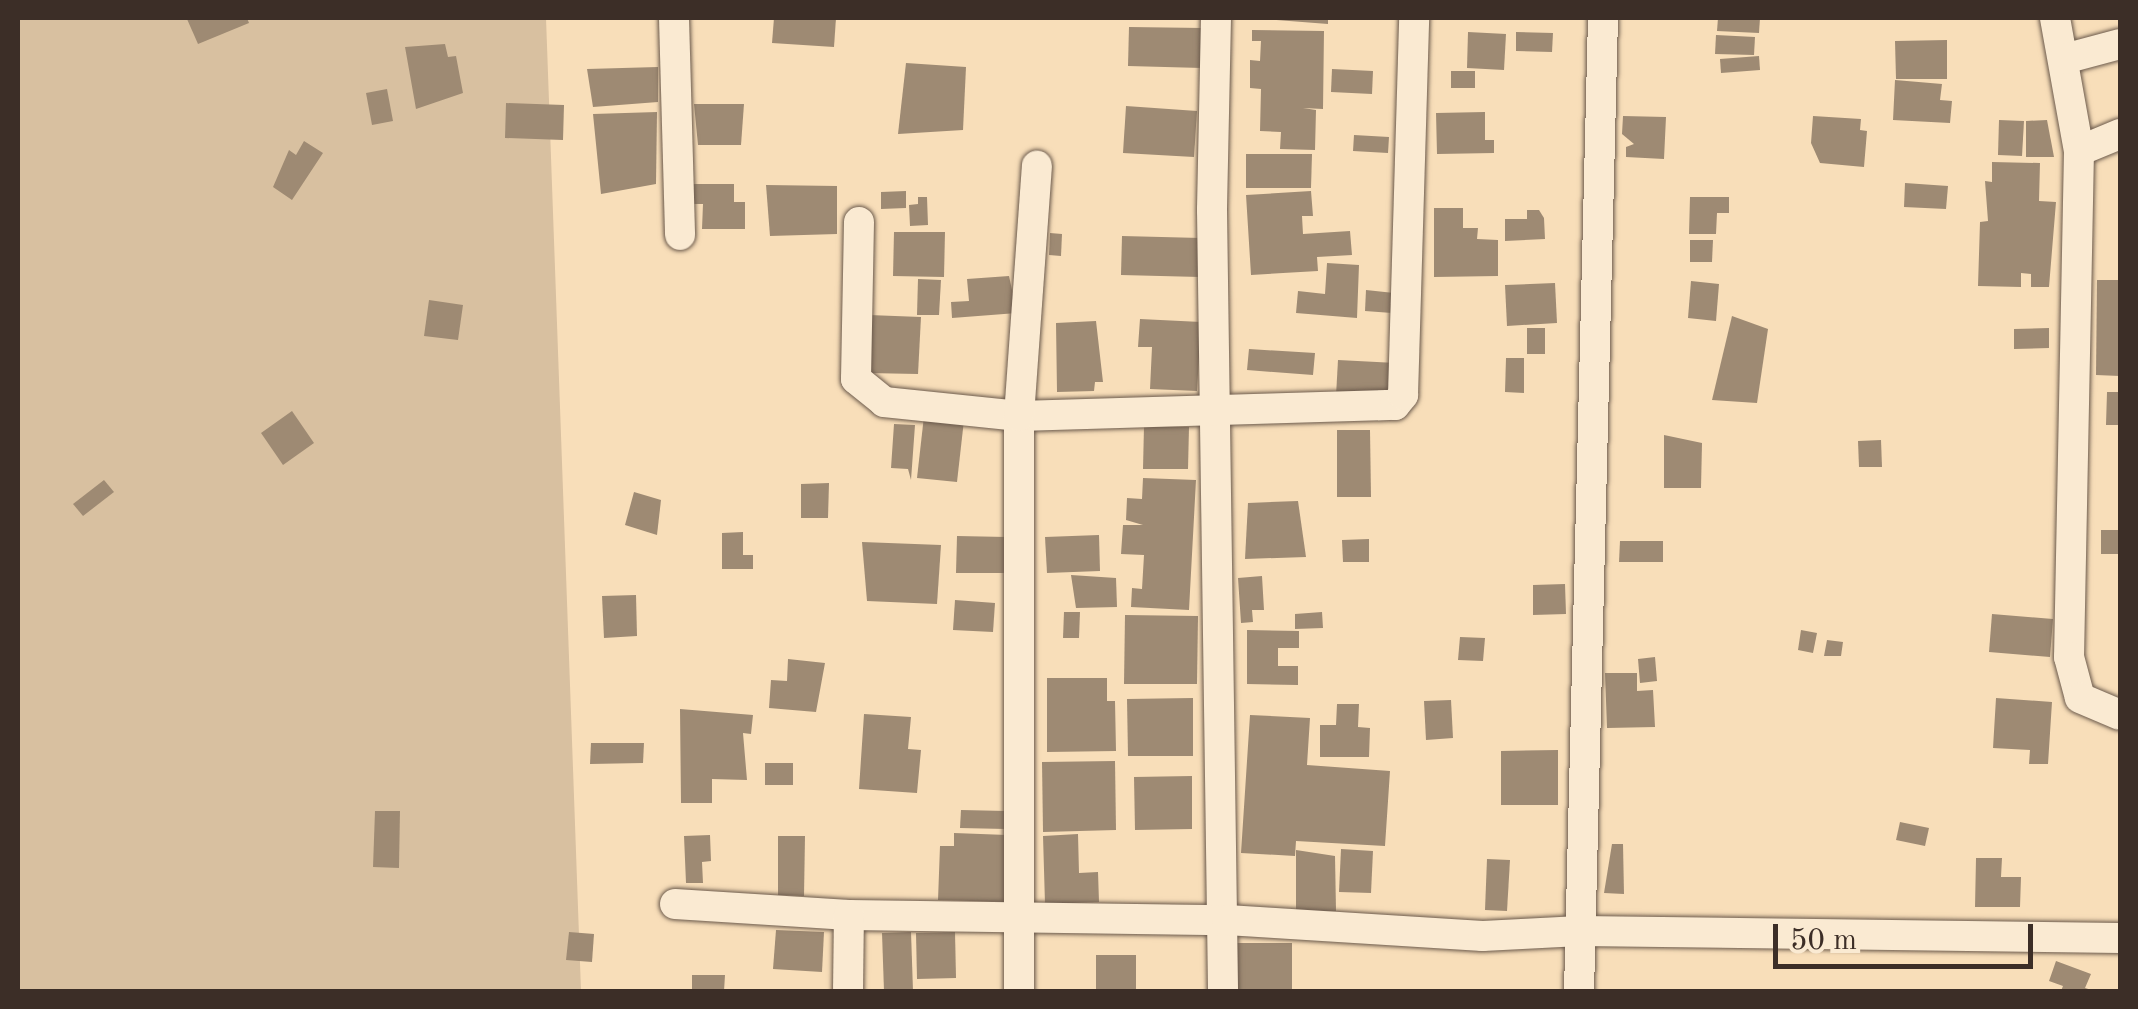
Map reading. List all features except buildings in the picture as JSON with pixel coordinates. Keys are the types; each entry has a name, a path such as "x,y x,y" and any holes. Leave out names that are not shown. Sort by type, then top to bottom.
{"street":[{"path":"674,18 680,235"},
{"path":"1216,18 1215,407 1226,920 1223,992"},
{"path":"859,222 856,379 884,402 1019,416 1215,407 1388,407 1403,395 1414,18"},
{"path":"1578,992 1602,18"},
{"path":"2054,18 2079,151 2068,657 2080,698 2120,716"},
{"path":"2064,58 2120,44"},
{"path":"2079,151 2120,134"},
{"path":"1019,992 1019,416 1037,166"},
{"path":"675,904 848,915 1226,920 1483,936 1580,931 2120,938"},
{"path":"848,915 848,992"}],"shaded area":[{"path":"18,18 546,18 581,991 18,991"}]}
